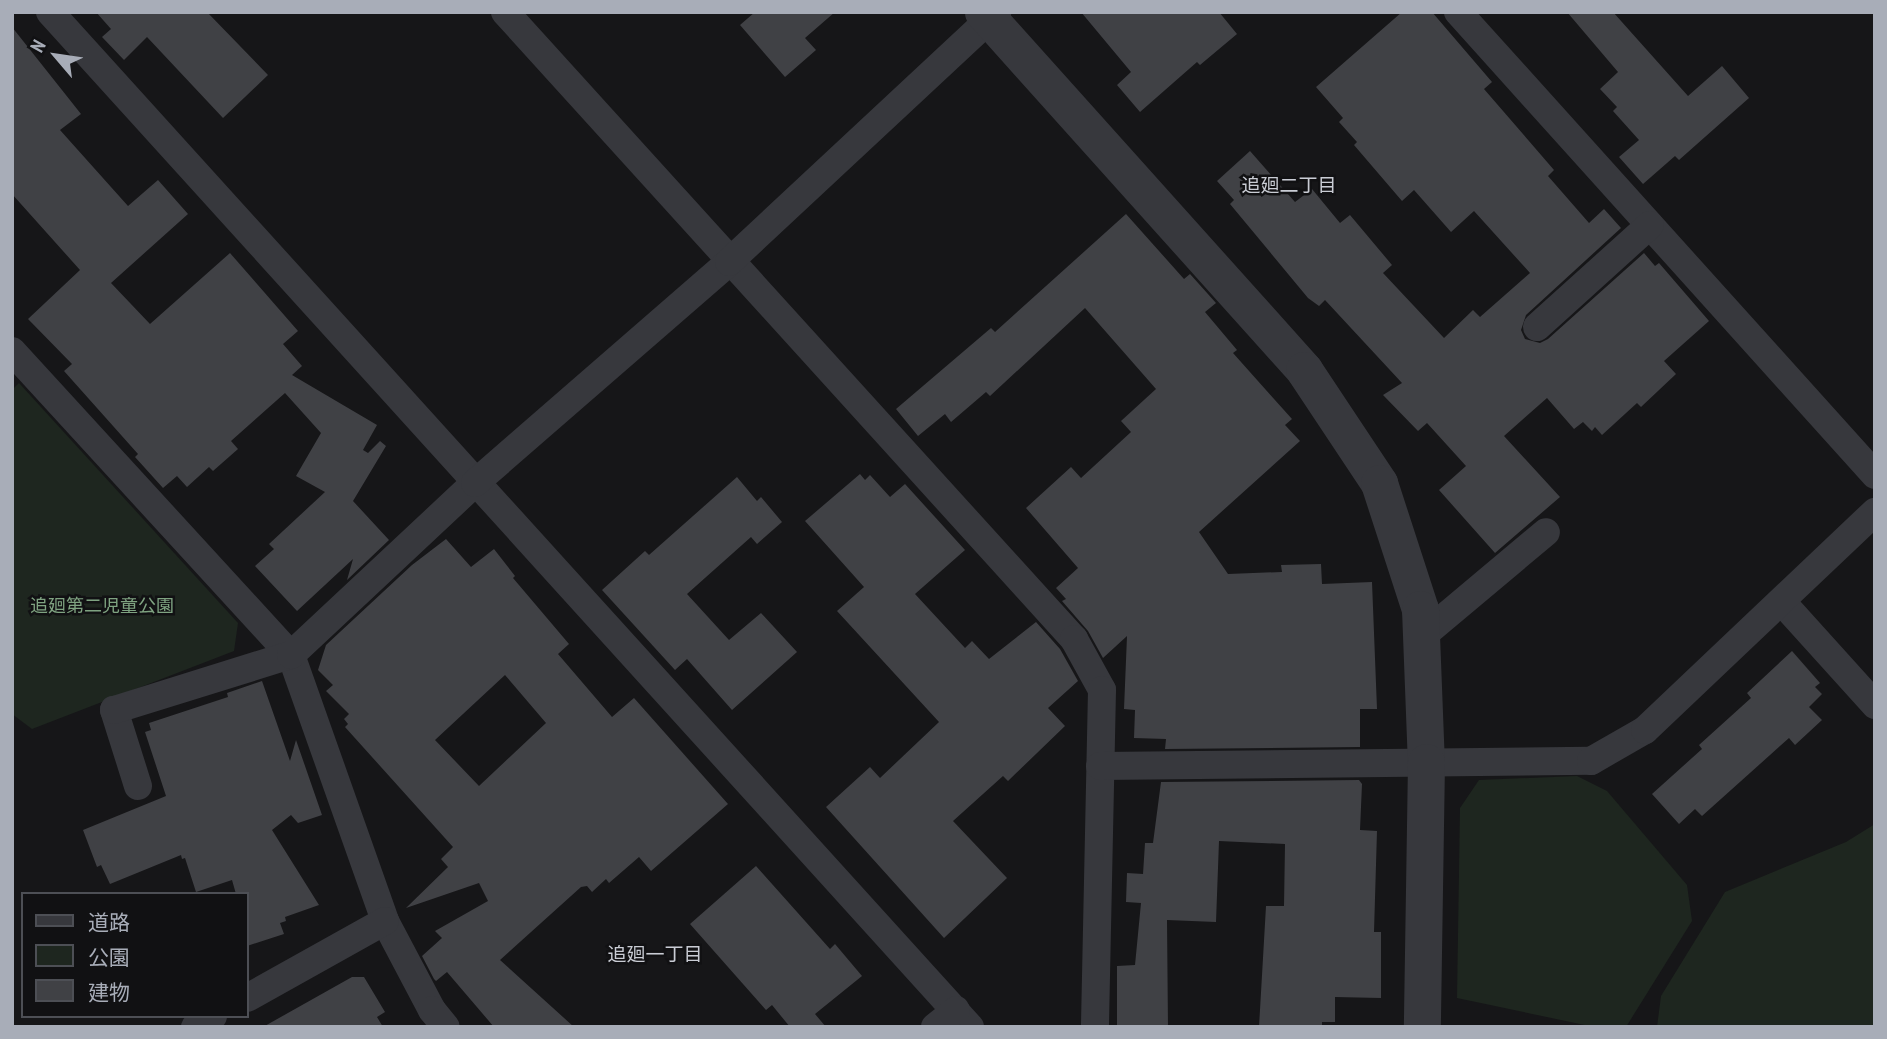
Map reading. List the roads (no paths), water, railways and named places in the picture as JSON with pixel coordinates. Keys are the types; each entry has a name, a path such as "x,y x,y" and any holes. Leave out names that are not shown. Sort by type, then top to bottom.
{"street":[{"path":"50,12 475,483 953,1021"},
{"path":"505,12 729,262 1074,639 1102,690 1095,1027"},
{"path":"1458,12 1875,474"},
{"path":"138,786 114,709 291,655 475,483 729,262 990,14 1304,370 1379,483 1419,609 1426,762 1422,1027"},
{"path":"1537,327 1650,225"},
{"path":"12,351 291,655 385,921 432,1010 446,1027"},
{"path":"1100,766 1591,761 1645,730 1875,512"},
{"path":"1421,637 1546,533"},
{"path":"1782,602 1875,705"},
{"path":"248,997 385,921"},
{"path":"195,1027 211,1018"}],"district":[{"name":"追廻二丁目","path":"1289,186"},
{"name":"追廻一丁目","path":"655,955"}],"park label":[{"name":"追廻第二児童公園","path":"102,606"}]}
